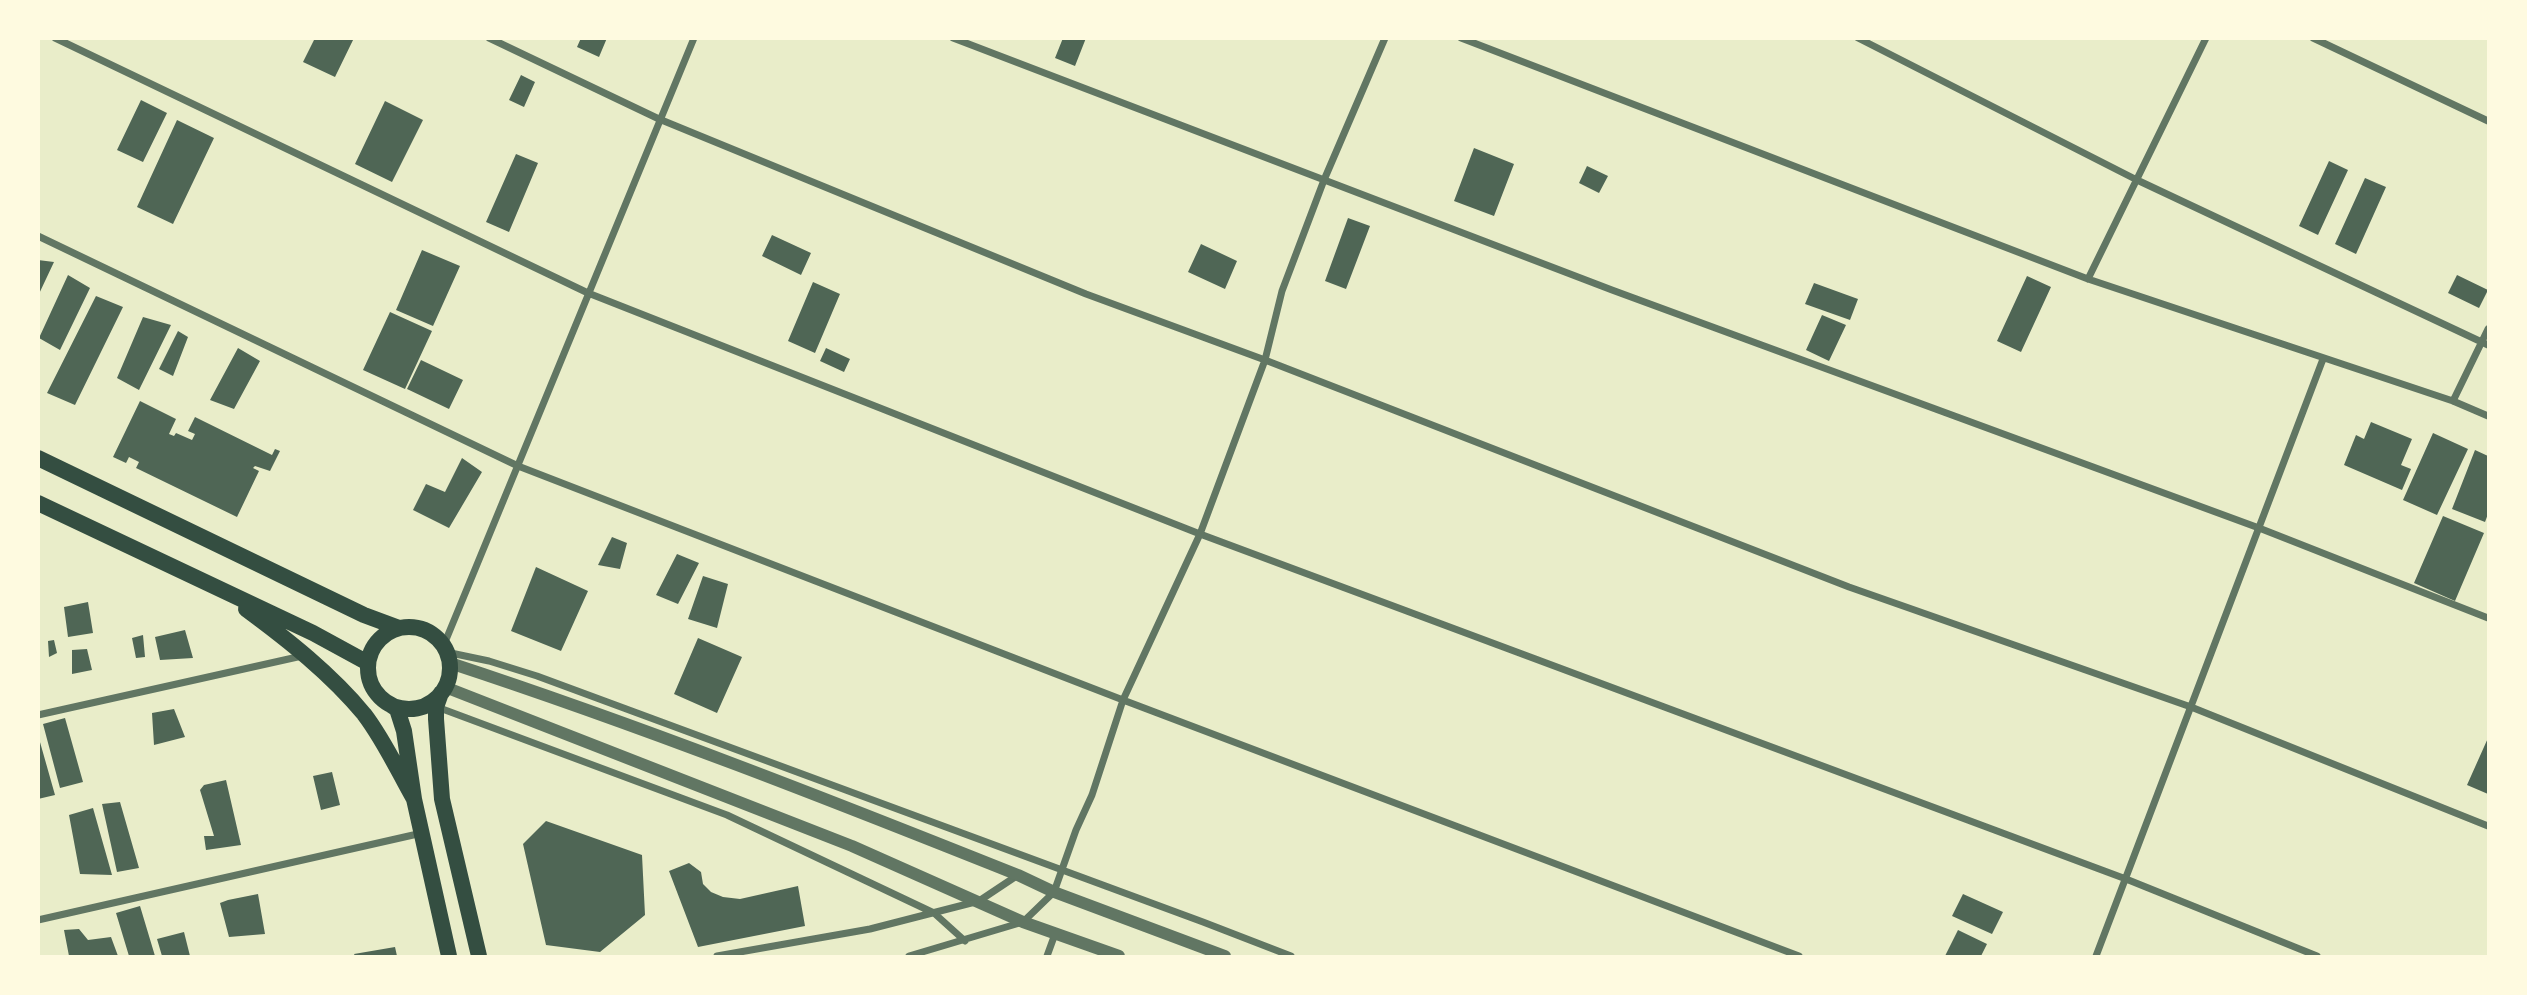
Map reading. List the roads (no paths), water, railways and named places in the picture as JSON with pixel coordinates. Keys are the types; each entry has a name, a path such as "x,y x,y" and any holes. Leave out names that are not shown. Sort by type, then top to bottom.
{"main road":[{"path":"38,458 364,615 400,628"},
{"path":"43,508 313,633 368,663"},
{"path":"197,579 238,603 331,679 366,716 414,799"},
{"path":"449,957 414,799 404,731 397,709 380,698 368,676 368,663 379,639 400,628 424,630 437,639 447,654 441,696 442,799 479,957"},
{"path":"391,705 408,709 419,708 441,696"}],"street":[{"path":"55,38 588,293 1200,534 2126,879 2317,957"},
{"path":"489,38 659,119 1086,294 1265,360 1849,587 2191,707 2488,826"},
{"path":"447,654 518,466 694,38"},
{"path":"953,38 1625,294 2259,528 2488,618"},
{"path":"909,957 1023,922 1054,892 1076,830 1092,795 1124,700 1200,534 1265,360 1282,291 1324,180 1385,38"},
{"path":"1461,38 2088,279 2454,401 2488,416"},
{"path":"1858,38 2137,180 2485,344"},
{"path":"2088,279 2206,38"},
{"path":"2314,38 2488,121"},
{"path":"38,236 518,466 1799,957"},
{"path":"2454,401 2485,344 2488,330"},
{"path":"2096,957 2323,359"},
{"path":"447,654 489,661 537,676 1291,957"},
{"path":"447,654 756,771 1018,875 1054,892 1225,957"},
{"path":"38,715 303,656"},
{"path":"441,696 852,846 1023,922 1119,957"},
{"path":"441,696 727,815 934,913 965,941"},
{"path":"38,920 422,833"},
{"path":"716,957 870,929 979,901 1018,875"},
{"path":"1048,957 1055,934"}]}
